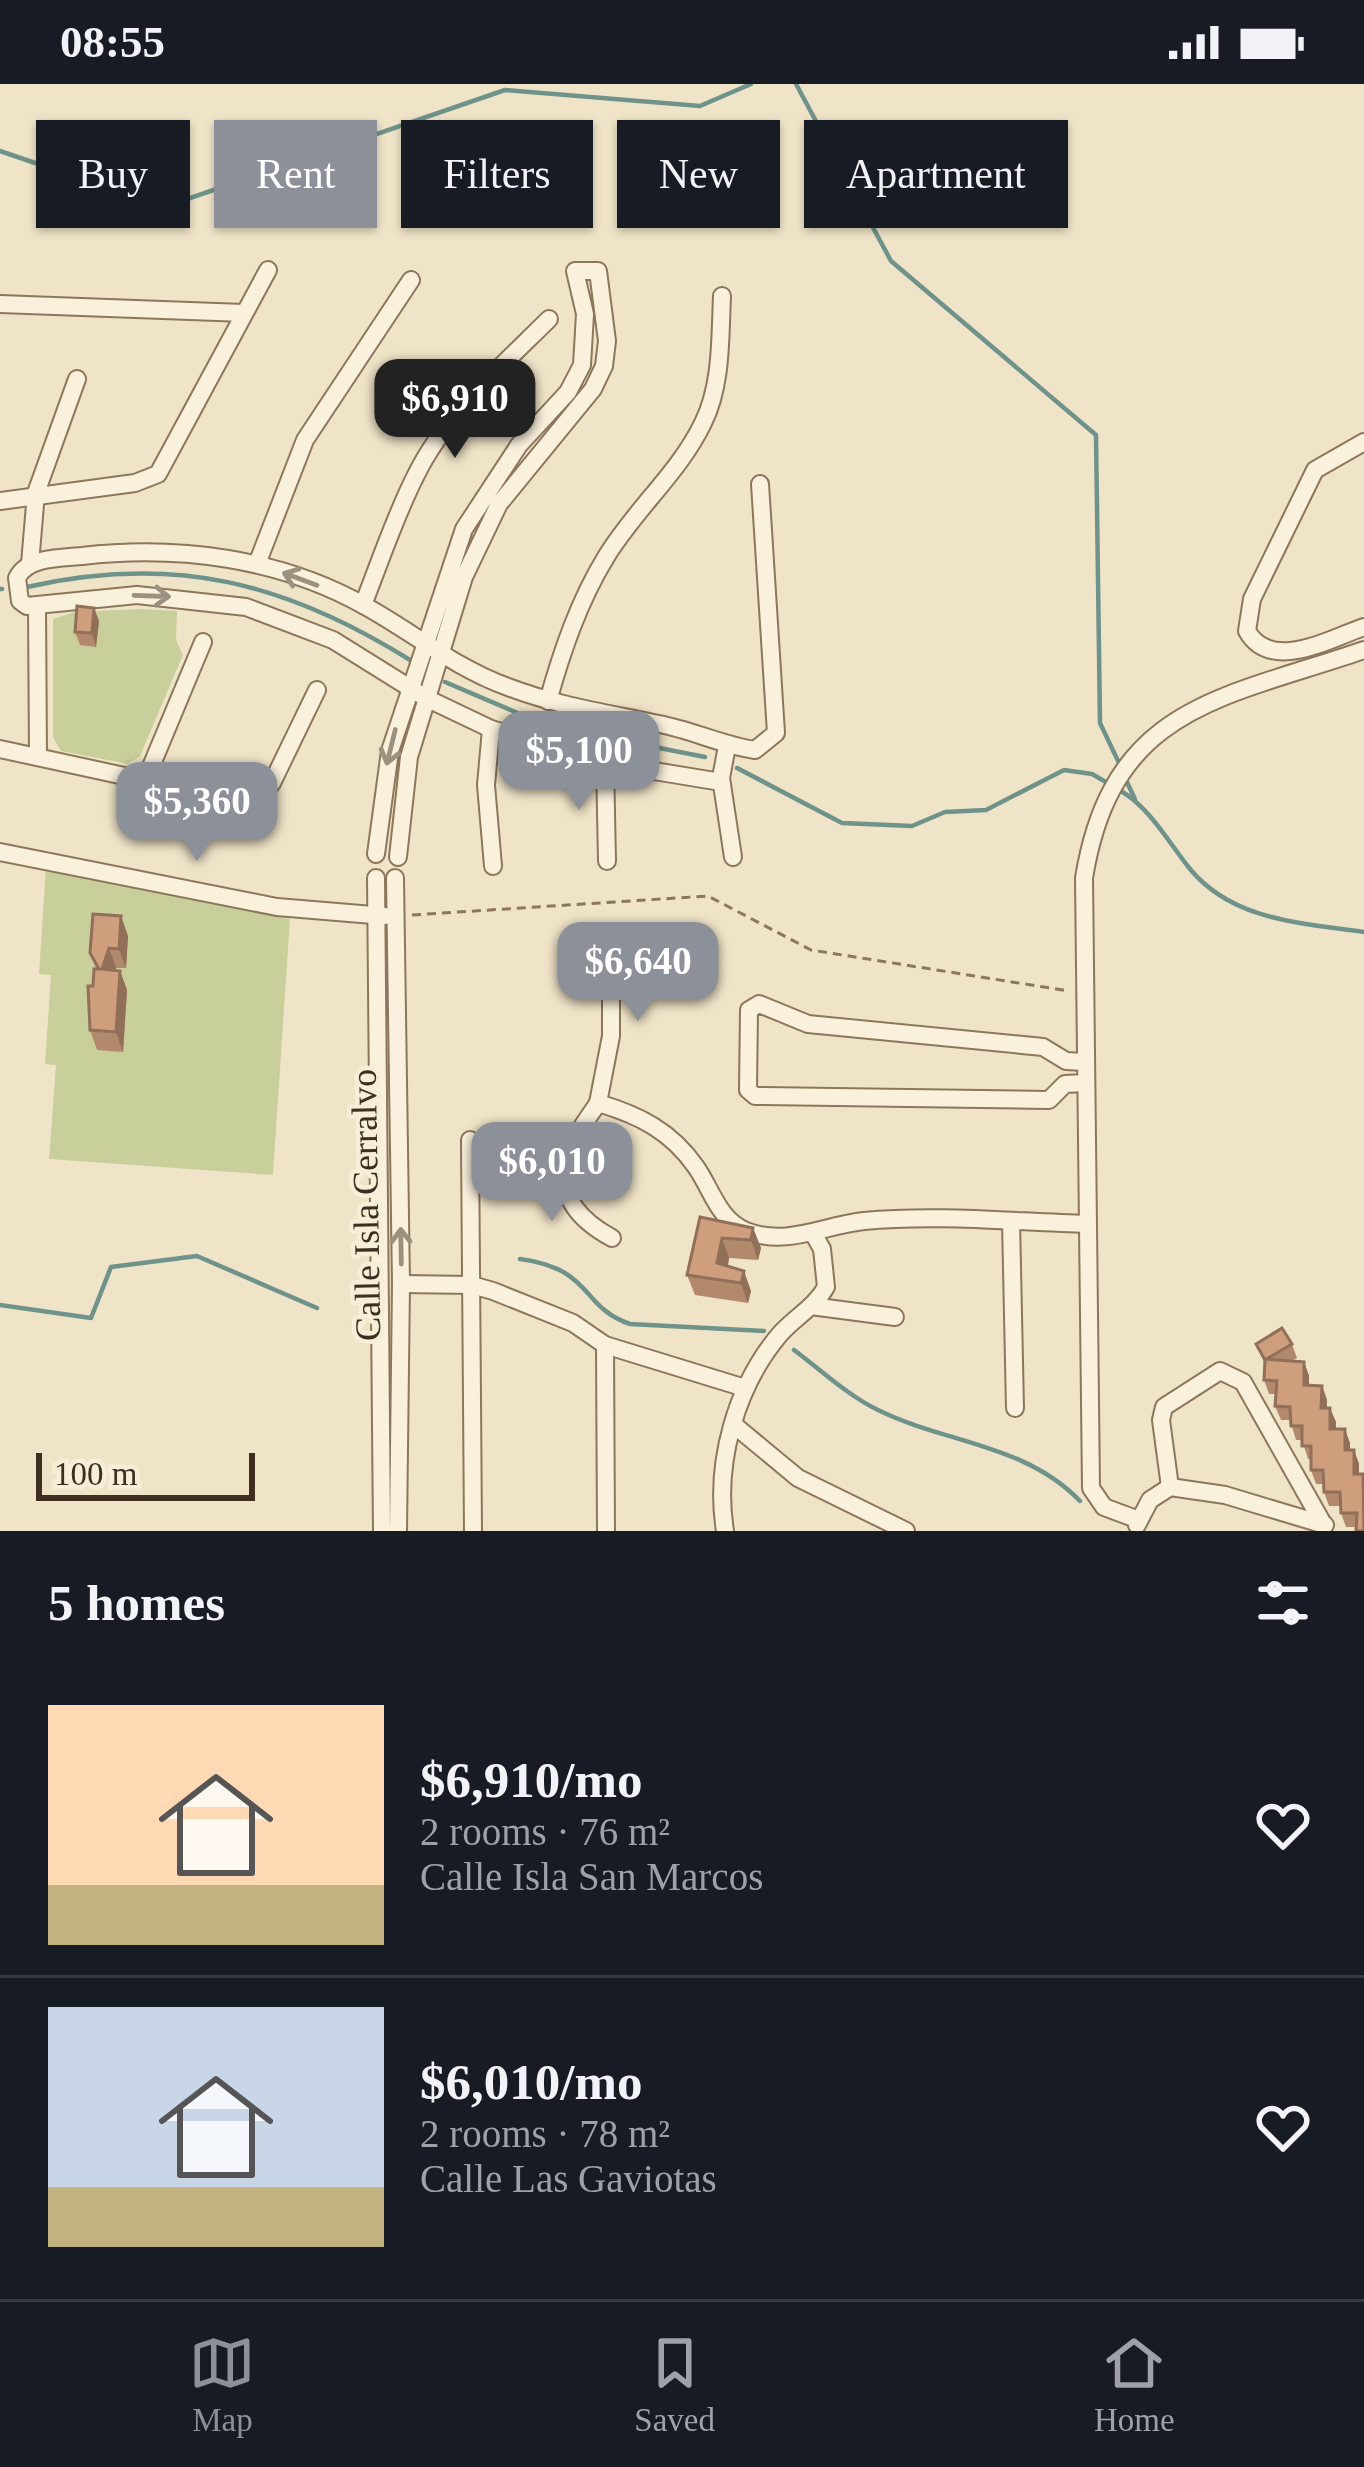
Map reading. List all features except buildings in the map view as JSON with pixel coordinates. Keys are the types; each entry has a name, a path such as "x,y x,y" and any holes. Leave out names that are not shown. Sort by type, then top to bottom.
{"street":[{"path":"0,501 135,484 158,474 268,270"},
{"path":"575,272 598,272 607,341 604,366 592,389 499,504 464,577 439,654 406,779 398,857 386,878 370,866 376,854 387,765 422,643 464,529 519,445 568,392 582,365 585,314 575,272"},
{"path":"256,564 304,440 411,280"},
{"path":"548,701 577,614 607,555 684,457 705,420 715,386 722,296"},
{"path":"0,304 244,313"},
{"path":"363,605 417,472 435,443 468,400 549,319"},
{"path":"30,563 36,493 77,379"},
{"path":"1364,442 1315,470 1252,599 1247,631 1259,647 1275,653 1364,627"},
{"path":"721,778 708,782 605,763 491,729 426,698 333,640 246,607 137,595 85,597 37,607 20,601 18,572 30,563 146,552 256,564 363,605 439,654 548,701 589,714 657,723 755,750 776,733 760,484"},
{"path":"37,607 38,757"},
{"path":"145,781 203,642"},
{"path":"1326,1526 1170,1486 1150,1500 1137,1526 1105,1507 1091,1488 1084,878 1099,808 1118,772 1177,717 1364,650"},
{"path":"0,749 253,804 272,783 317,690"},
{"path":"491,729 486,785 493,866"},
{"path":"727,746 721,778 734,856"},
{"path":"605,763 607,861"},
{"path":"376,854 388,851 398,857"},
{"path":"0,852 277,907 383,916"},
{"name":"Calle Isla Cerralvo","path":"382,1531 386,878"},
{"name":"Calle Isla Cerralvo","path":"383,916 401,1284 398,1531"},
{"path":"610,940 611,1036 598,1103 558,1162 565,1196 582,1222 612,1238"},
{"path":"1085,1062 1066,1061 1043,1047 808,1024 759,1004 749,1010 748,1090 755,1096 1049,1100 1065,1084 1085,1083"},
{"path":"598,1103 630,1112 673,1139 697,1168 718,1210 742,1229 771,1238 865,1221 1087,1224"},
{"path":"473,1531 471,1149 558,1162"},
{"path":"1011,1222 1016,1408"},
{"path":"725,1531 722,1482 745,1388 773,1342 826,1287 827,1270 813,1233"},
{"path":"401,1284 472,1286 573,1322 605,1345 745,1388"},
{"path":"811,1306 895,1317"},
{"path":"605,1345 606,1531"},
{"path":"1170,1486 1164,1407 1220,1371 1232,1373 1243,1382 1326,1526"},
{"path":"734,1425 829,1497 907,1531"}],"path":[{"path":"383,916 708,896 811,950 1085,994"}],"green space":[{"path":"177,611 176,640 183,655 140,756 128,764 61,751 53,737 53,619 75,612"},
{"path":"46,867 290,919 273,1175 49,1159 56,1065 45,1064 51,975 39,974"}],"waterway":[{"path":"0,151 164,207 505,90 700,106 751,84"},
{"path":"796,84 891,261 1096,435 1100,723 1120,765"},
{"path":"27,587 131,574 226,582 318,611 410,660"},
{"path":"445,682 548,726 705,757"},
{"path":"737,768 842,823 912,826 945,812 986,810 1064,770 1092,774 1111,785"},
{"path":"1124,776 1135,799"},
{"path":"1121,791 1150,816 1190,869 1227,900 1270,917 1364,932"},
{"path":"0,1305 91,1318 111,1267 197,1256 317,1308"},
{"path":"520,1259 561,1271 602,1308 630,1324 764,1331"},
{"path":"794,1350 878,1410 1035,1467 1080,1501"}]}
